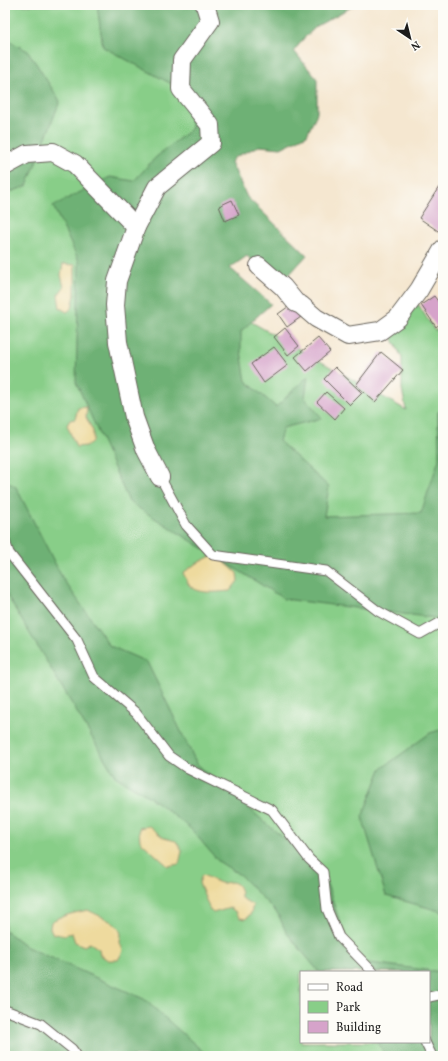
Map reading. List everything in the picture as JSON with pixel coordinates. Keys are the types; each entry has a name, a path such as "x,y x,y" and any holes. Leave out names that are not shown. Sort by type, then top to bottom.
{"street":[{"path":"160,477 146,450 134,417 118,342 115,305 117,281 136,227 157,187 211,143 210,125 181,89 182,60 210,21 205,5"},
{"path":"5,166 27,154 53,152 75,164 136,227"},
{"path":"259,266 283,288 296,303 301,305 316,318 348,336 380,331 398,318 419,290 443,249"}],"lane":[{"path":"160,477 186,524 213,555 326,571 378,611 420,634 443,621"},
{"path":"5,541 9,553 77,640 94,677 136,713 169,756 188,769 272,810 309,860 323,872 327,909 339,937 372,971"},
{"path":"430,997 443,994"},
{"path":"5,1010 42,1024 72,1048 78,1056"},
{"path":"426,1043 432,1056"}],"green space":[{"path":"5,5 249,5 204,295 406,410 402,389 402,358 391,335 418,304 435,331 443,325 443,409 438,412 438,427 443,431 443,1056 5,1056"},
{"path":"97,5 355,5 317,26 304,38 294,51 317,79 317,113 307,135 281,148 259,146 235,157 231,162 247,197 307,255 280,285 247,256 230,268 271,304 241,331 241,351 246,381 276,407 308,376 305,398 322,418 283,428 279,441 329,487 324,516 421,513 439,459 438,412 443,409 443,619 284,599 129,502 76,382 79,261 53,206 110,177 134,181 155,158 192,128 181,89 103,47"},
{"path":"5,39 28,51 60,101 27,186 5,194"},
{"path":"5,480 16,487 63,579 110,646 147,662 197,764 323,872 353,961 443,972 443,1056 388,1056 377,1043 430,1043 430,971 318,971 286,932 278,914 240,875 218,861 191,829 162,806 115,776 5,592"},
{"path":"443,729 443,912 386,896 362,817 381,769 430,733"},
{"path":"5,930 27,947 144,999 208,1056 12,1056 5,1053"}],"sand":[{"path":"63,264 75,265 75,295 72,308 67,312 60,308 58,295 64,287 61,275"},
{"path":"87,407 86,417 93,431 93,441 86,446 76,447 67,425 70,420 75,419 78,408"},
{"path":"213,555 237,573 238,581 230,591 203,592 189,585 183,573 194,565"},
{"path":"149,826 164,838 176,841 182,851 179,864 168,866 140,841 139,828"},
{"path":"202,875 222,883 233,882 238,885 241,898 253,905 251,913 246,919 240,918 236,912 230,908 213,913 210,910 199,883"},
{"path":"88,910 113,923 120,930 120,942 123,951 118,960 108,960 100,955 99,949 90,943 84,946 75,942 72,933 64,935 53,934 50,928 51,922 64,916"}],"building":[{"path":"439,187 443,190 443,229 441,233 419,218"},
{"path":"232,200 239,215 225,221 219,206"},
{"path":"434,296 443,308 443,321 436,327 421,305"},
{"path":"292,304 301,317 287,327 278,314"},
{"path":"285,328 299,346 288,355 274,337"},
{"path":"318,338 330,352 307,371 295,357"},
{"path":"274,347 288,365 264,383 251,364"},
{"path":"381,352 403,370 375,402 356,385"},
{"path":"335,367 362,393 350,405 324,379"},
{"path":"326,392 344,408 335,419 317,402"}]}
